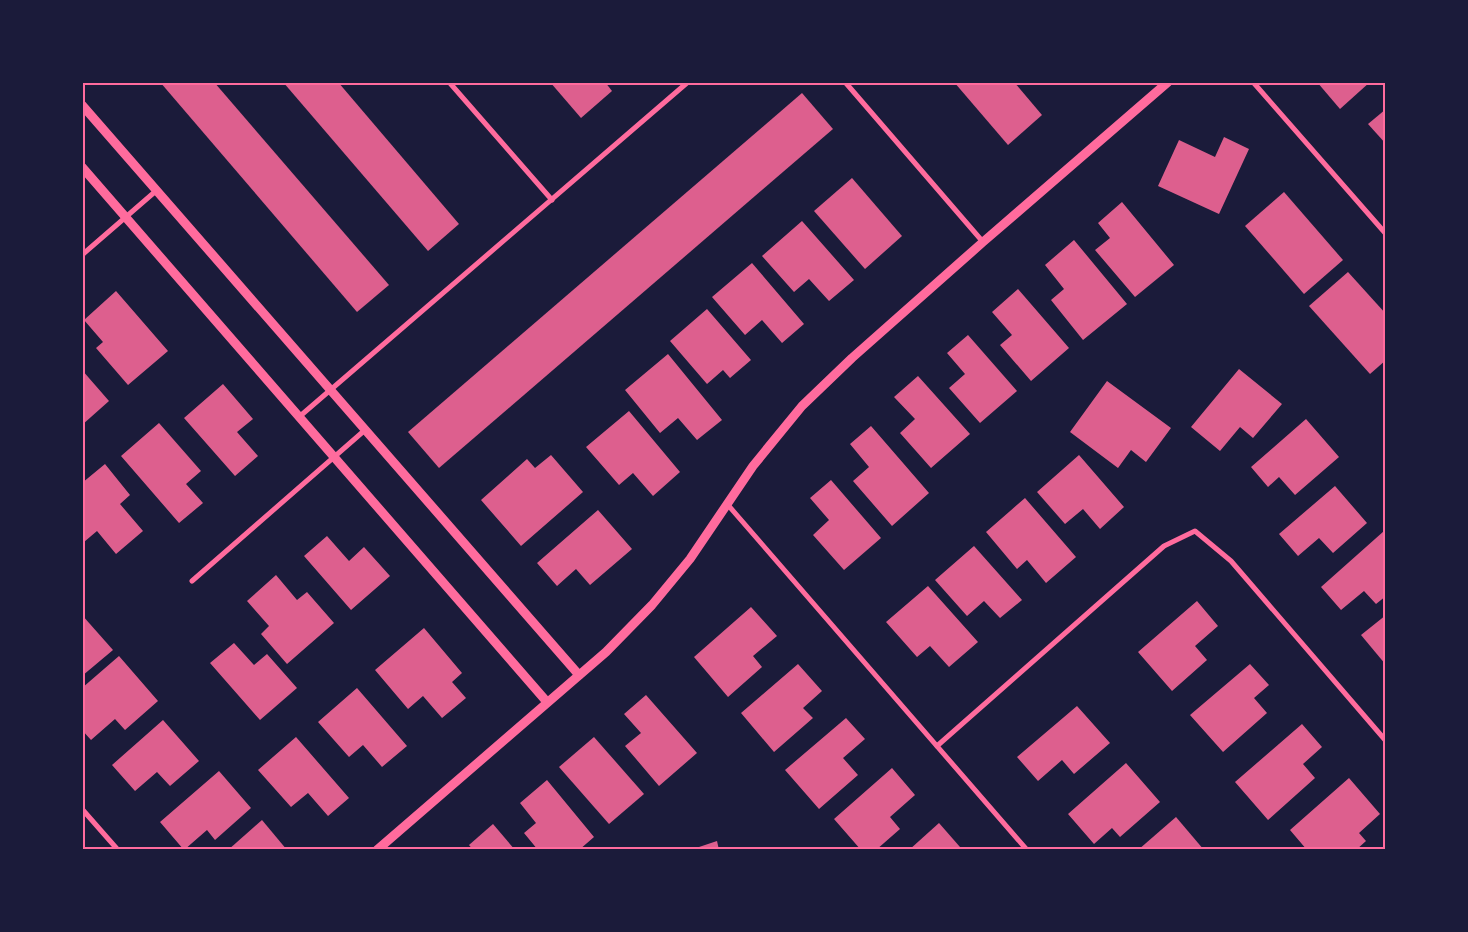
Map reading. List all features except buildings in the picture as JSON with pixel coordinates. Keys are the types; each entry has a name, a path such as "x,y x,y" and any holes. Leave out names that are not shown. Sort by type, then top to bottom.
{"street":[{"path":"449,82 552,200"},
{"path":"299,417 688,82"},
{"path":"845,82 983,242"},
{"path":"377,850 606,652 652,605 690,559 753,466 802,406 852,358 983,242 1168,82"},
{"path":"1253,82 1386,234"},
{"path":"82,105 579,675"},
{"path":"82,167 547,702"},
{"path":"82,255 157,190"},
{"path":"192,581 365,430"},
{"path":"728,505 1027,850"},
{"path":"937,746 1164,546 1194,531 1231,561 1386,741"},
{"path":"82,809 118,850"}]}
